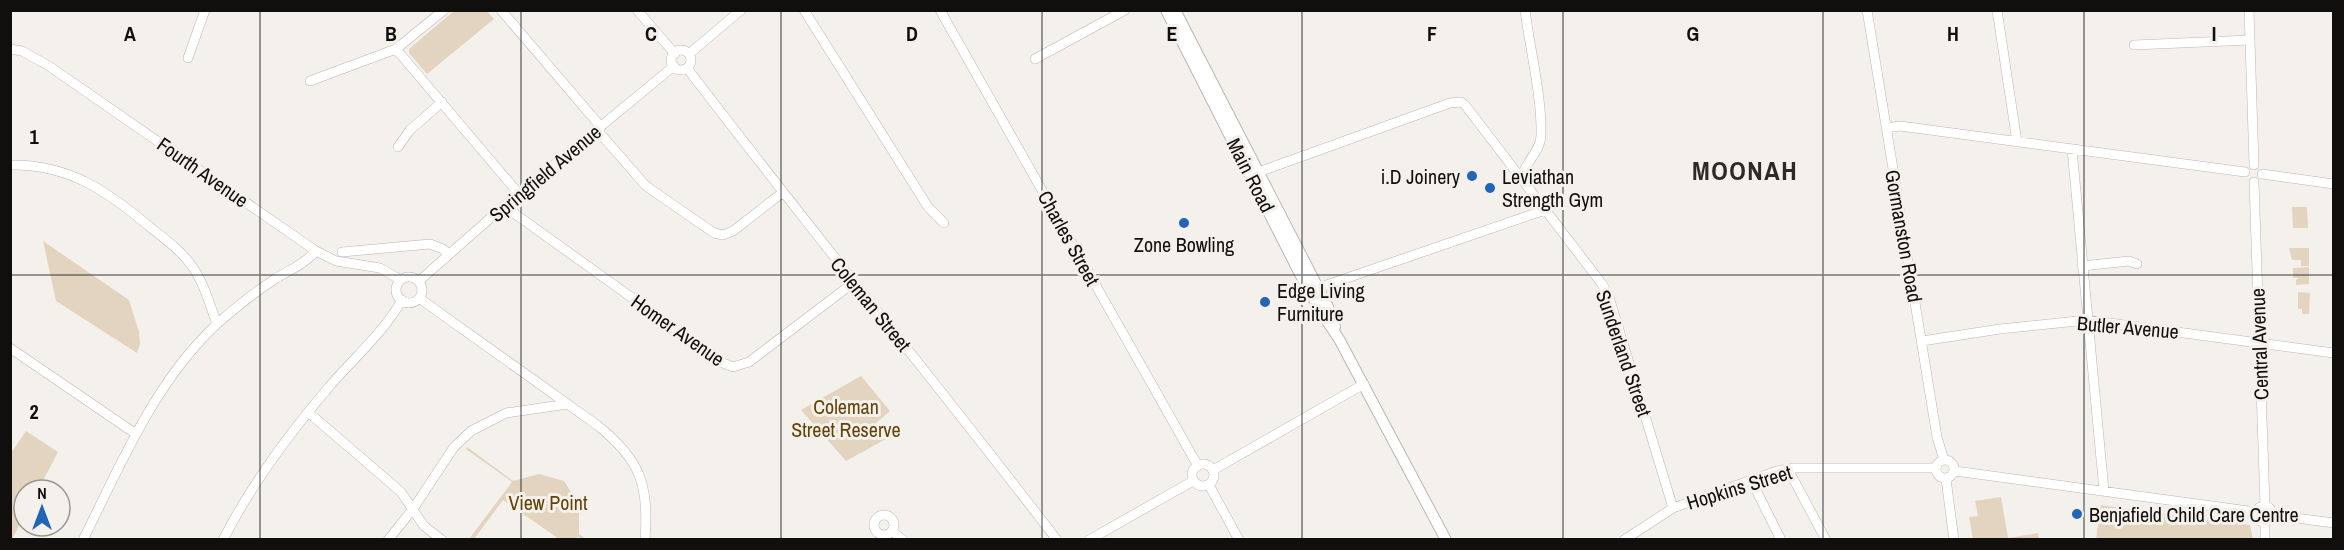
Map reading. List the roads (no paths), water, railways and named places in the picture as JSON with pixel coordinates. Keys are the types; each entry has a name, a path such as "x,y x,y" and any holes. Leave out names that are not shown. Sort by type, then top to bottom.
{"main road":[{"name":"Main Road","path":"1166,10 1255,173"},
{"name":"Main Road","path":"1175,10 1339,339 1446,540"}],"street":[{"path":"188,58 206,10"},
{"path":"310,81 396,49 444,10"},
{"path":"501,10 646,186 714,233 723,235 733,231 782,194"},
{"path":"638,10 675,54"},
{"path":"689,54 741,10"},
{"path":"804,10 928,207 944,223"},
{"name":"Charles Street","path":"940,10 1198,466"},
{"path":"1035,60 1125,10"},
{"path":"1522,178 1525,165 1536,152 1541,138 1539,107 1525,10"},
{"name":"Gormanston Road","path":"1867,10 1938,438 1944,460"},
{"path":"1997,10 2017,142"},
{"path":"2249,10 2254,165"},
{"path":"2134,45 2250,40"},
{"name":"Fourth Avenue","path":"10,49 22,51 49,66 316,251 336,261 380,267 401,280"},
{"path":"396,49 519,194"},
{"path":"682,51 689,54 691,63 687,68 679,70 674,66 672,61 675,54 682,51"},
{"name":"Springfield Avenue","path":"419,282 504,206 674,66"},
{"name":"Coleman Street","path":"687,68 782,194 950,400 1057,540"},
{"path":"398,147 410,130 442,102"},
{"name":"Sunderland Street","path":"1255,173 1450,103 1461,102 1522,178 1602,284 1609,297 1673,508"},
{"path":"1886,128 1900,126 2246,172"},
{"path":"2072,149 2104,491"},
{"path":"10,165 29,165 72,175 95,185 127,207 173,246 194,268 217,324"},
{"path":"2254,165 2259,167 2262,174 2259,180 2254,182 2247,179 2246,172 2248,167 2254,165"},
{"path":"2262,174 2334,184"},
{"name":"Central Avenue","path":"2254,182 2261,509"},
{"name":"Homer Avenue","path":"504,206 723,363 733,367 749,362 853,283"},
{"path":"1314,290 1545,210"},
{"path":"342,252 430,244 443,249 448,254"},
{"path":"83,540 136,434 177,370 217,324 260,290 305,262 316,251"},
{"path":"2082,266 2129,261 2137,264"},
{"path":"412,277 419,282 422,290 419,298 412,302 402,300 396,290 401,280 412,277"},
{"path":"419,298 609,435 633,462 645,490 647,510 645,540"},
{"path":"223,540 259,478 308,412 385,325 402,300"},
{"name":"Butler Avenue","path":"1922,341 2000,329 2087,320 2334,352"},
{"path":"10,348 136,434"},
{"path":"1213,470 1364,384"},
{"path":"388,540 413,509 454,447 471,430 506,413 568,404"},
{"path":"308,412 401,492 424,526 442,540"},
{"path":"1944,460 1952,463 1955,471 1951,477 1946,479 1938,476 1936,468 1944,460"},
{"path":"1204,465 1213,470 1214,477 1209,484 1199,485 1194,481 1192,474 1198,466 1204,465"},
{"name":"Hopkins Street","path":"1624,540 1673,508 1788,469 1936,468"},
{"path":"1788,469 1826,540"},
{"path":"1955,471 2104,491 2271,509 2273,515"},
{"path":"1946,479 1954,540"},
{"path":"1751,480 1781,540"},
{"path":"1089,540 1194,481"},
{"path":"1209,484 1239,540"},
{"path":"2261,509 2258,519 2265,522 2273,515"},
{"path":"2273,515 2334,523"},
{"path":"2265,522 2265,540"},
{"path":"892,531 903,540"}],"place":[{"name":"i.D Joinery","path":"1472,176"},
{"name":"Leviathan Strength Gym","path":"1490,188"},
{"name":"Zone Bowling","path":"1184,223"},
{"name":"Edge Living Furniture","path":"1265,302"},
{"name":"Benjafield Child Care Centre","path":"2077,514"}],"district":[{"name":"MOONAH","path":"1745,170"}],"park label":[{"name":"Coleman Street Reserve","path":"846,418"},
{"name":"View Point","path":"548,502"}]}
